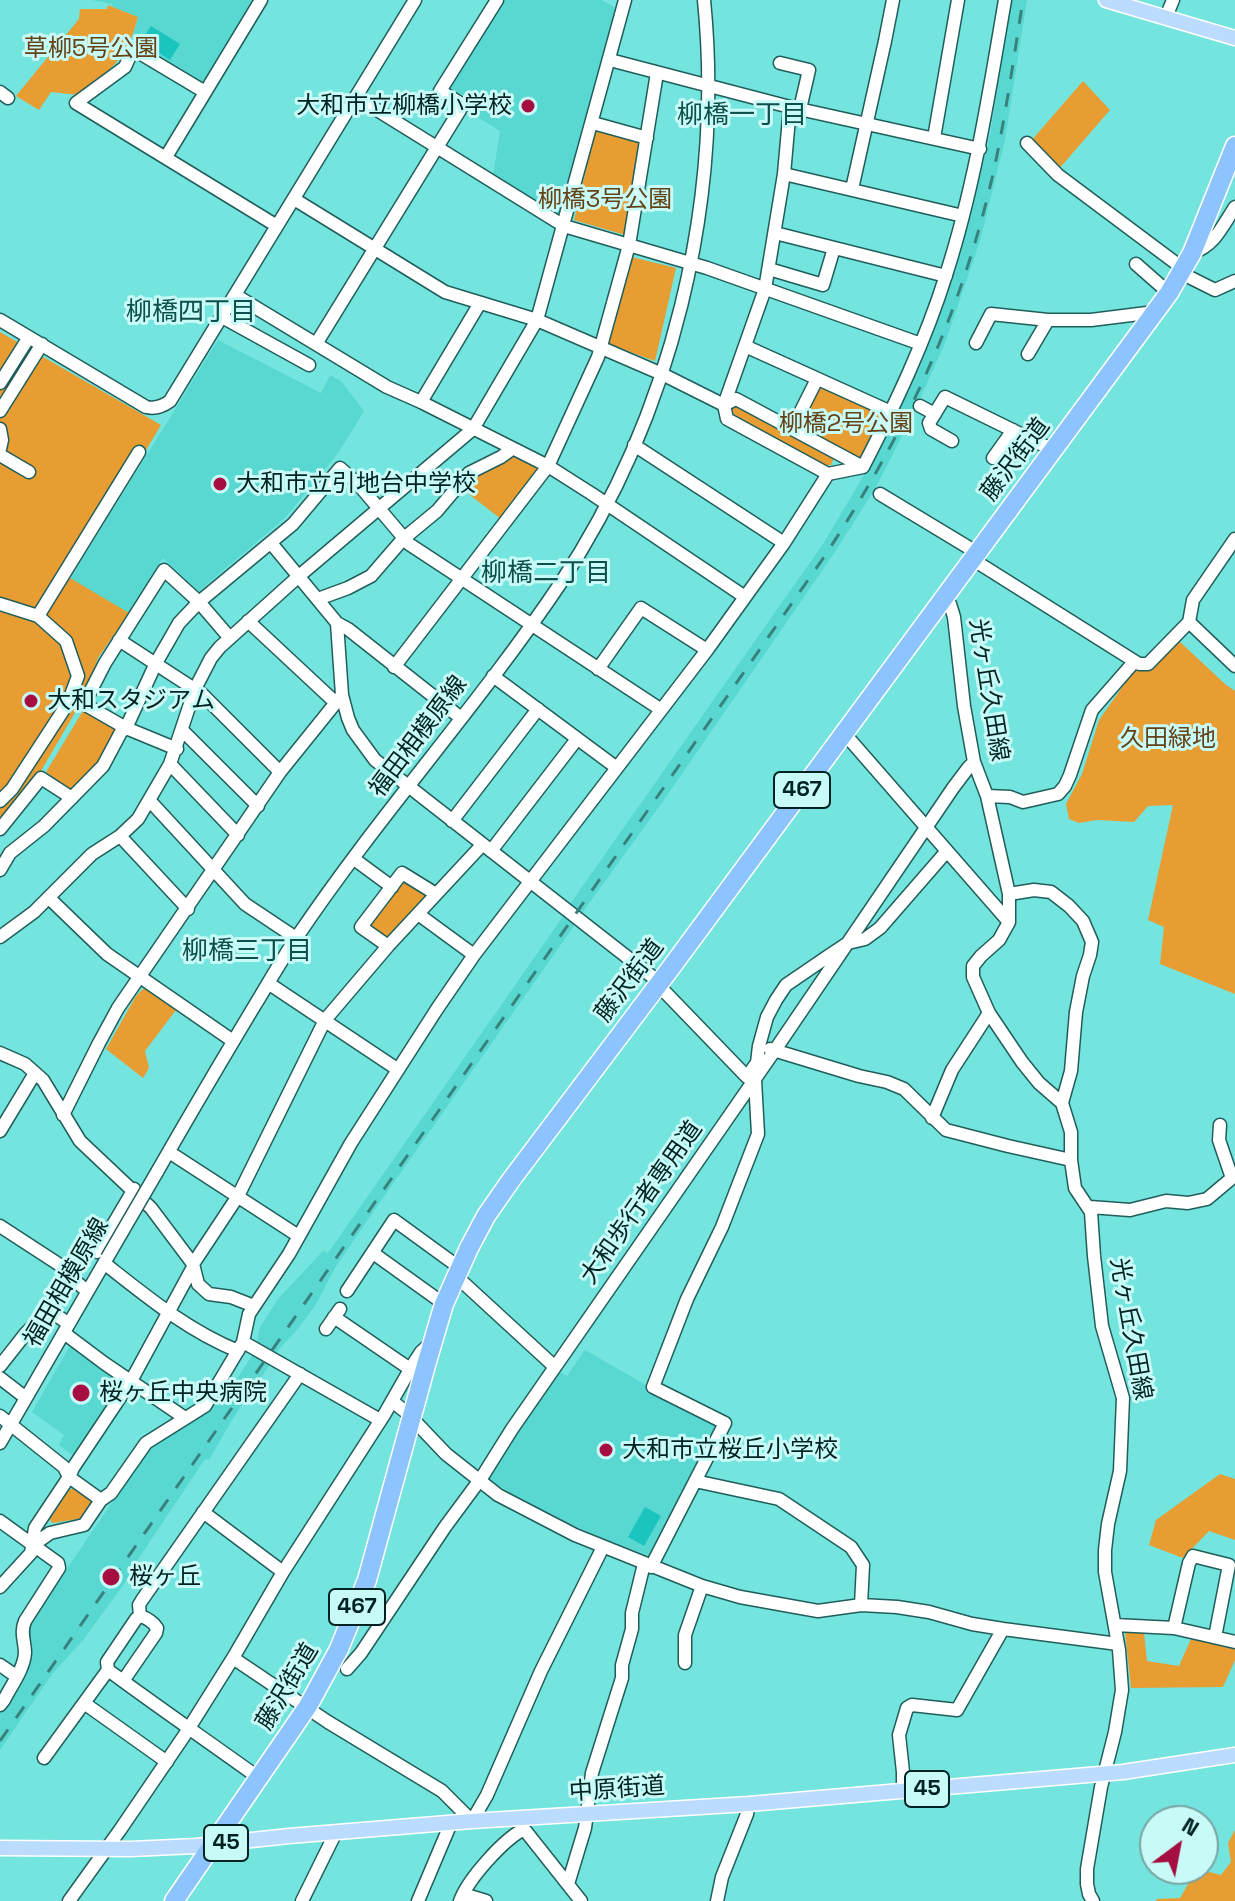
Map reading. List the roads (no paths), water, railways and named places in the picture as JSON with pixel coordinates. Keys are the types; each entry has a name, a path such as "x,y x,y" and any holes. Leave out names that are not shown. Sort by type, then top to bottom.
{"highway":[{"name":"藤沢街道","path":"174,1901 308,1706 339,1649 367,1580 444,1304 486,1216 1169,293 1192,253 1235,146"}],"main road":[{"path":"1106,0 1235,38"},
{"name":"中原街道","path":"0,1848 107,1849 213,1844 472,1821 522,1824 588,1814 749,1804 1105,1773 1235,1755"}],"street":[{"path":"166,157 261,0"},
{"path":"0,320 146,407 165,405 415,0"},
{"path":"316,344 463,105 440,91 497,0"},
{"path":"0,937 34,912 87,858 120,836 138,819 177,749 195,689 211,658 229,637 473,429 537,320 625,0"},
{"name":"福田相模原線","path":"0,1443 5,1420 26,1398 296,938 532,625 607,504 662,374 691,264 706,146 708,86 704,0"},
{"path":"852,189 893,0"},
{"path":"934,138 958,0"},
{"path":"863,467 921,344 946,276 980,149 1005,0"},
{"path":"1166,17 1173,0"},
{"path":"205,92 133,49 125,67 76,103 277,226"},
{"path":"610,60 795,108 980,149"},
{"path":"780,63 809,70 795,108 765,289 724,405 727,419 828,474 863,467"},
{"path":"394,667 548,466 601,347 629,245 657,73"},
{"path":"356,97 564,226 691,264 921,344"},
{"path":"593,123 647,138"},
{"path":"1027,143 1058,175 1177,264 1187,276 1215,290 1235,281"},
{"path":"784,174 963,216"},
{"path":"294,199 445,292 537,320 662,374 724,405"},
{"path":"1192,253 1213,242 1235,207"},
{"path":"775,233 946,276"},
{"path":"769,269 823,285 834,248"},
{"path":"1136,264 1169,293"},
{"path":"235,295 387,387 548,466 745,597"},
{"path":"421,402 480,303"},
{"path":"976,343 991,314 1048,320 1091,320 1155,312"},
{"path":"222,317 309,365"},
{"path":"1028,354 1048,320"},
{"path":"0,383 29,337"},
{"path":"0,411 42,344"},
{"path":"745,346 891,412"},
{"path":"792,429 817,379"},
{"path":"952,441 931,429 929,423 945,397 1053,450"},
{"path":"724,405 736,399 863,467"},
{"path":"920,406 935,414"},
{"path":"0,429 0,452 29,472"},
{"path":"993,458 1013,430"},
{"path":"634,445 784,543"},
{"path":"318,599 371,576 403,539 437,511 469,473 512,449"},
{"path":"38,616 139,452"},
{"path":"0,870 10,853 44,826 103,766 126,728 156,663 179,623 199,602 293,524 340,468 379,508 403,539 660,709"},
{"path":"0,1587 35,1546 53,1532 84,1525 146,1443 205,1406 240,1347 249,1314 289,1254 297,1235 397,1069 474,955 707,650 784,543 828,474"},
{"path":"880,494 1139,664 1148,664 1189,622 1193,600 1235,539"},
{"path":"271,543 337,623 461,718"},
{"path":"177,749 126,728 84,704 105,663 164,570 199,602 229,637"},
{"name":"光ヶ丘久田線","path":"944,597 954,617 974,762 987,796 1009,894 1009,922"},
{"path":"0,604 38,616 66,641 78,676 68,703 12,789 0,801"},
{"path":"598,669 641,608 707,650"},
{"path":"248,621 339,699"},
{"path":"1189,622 1235,666"},
{"path":"337,623 339,699 353,730 382,767 659,982 747,1077 757,1063"},
{"path":"119,640 195,689 280,772"},
{"path":"987,796 1010,797 1023,802 1058,794 1070,775 1092,710 1134,662"},
{"path":"493,676 617,768"},
{"path":"63,1115 118,1008 280,772 339,699"},
{"path":"452,821 538,709"},
{"path":"182,730 258,806"},
{"path":"844,733 1009,922 999,940 973,966 973,977 989,1013 1022,1062 1039,1083 1062,1103 1071,1071 1076,1012 1092,942 1083,921 1051,892 1034,890 1009,894"},
{"path":"35,1546 38,1523 131,1381 193,1266 238,1196 325,1020 436,894 487,848 577,739"},
{"name":"大和歩行者専用道","path":"347,1669 361,1653 974,762"},
{"path":"170,764 238,835"},
{"path":"0,829 41,778 72,798"},
{"path":"150,801 245,904 296,938"},
{"path":"120,836 188,909"},
{"path":"568,1884 588,1814 592,1773 622,1678 622,1665 632,1629 632,1613 648,1565 725,1423 653,1387 758,1134 755,1080 759,1046 767,1017 786,985 848,943 865,939 880,928 947,851"},
{"path":"354,859 392,887"},
{"path":"388,946 361,927 402,873 436,894"},
{"path":"49,898 100,948 233,1041"},
{"path":"418,914 474,955"},
{"path":"268,983 397,1069"},
{"path":"932,1118 952,1070 989,1013"},
{"path":"759,1046 904,1089 946,1130 1071,1160"},
{"path":"0,1053 25,1064 50,1090 80,1141 151,1208 193,1266 198,1284 209,1294 231,1297 254,1306"},
{"path":"0,1131 35,1073"},
{"name":"光ヶ丘久田線","path":"1062,1103 1071,1132 1075,1188 1090,1207 1102,1326 1123,1398 1120,1471 1105,1550 1105,1572 1118,1644 1122,1690 1087,1869 1087,1884 1093,1901"},
{"path":"1090,1207 1130,1210 1166,1201 1188,1203 1207,1199 1234,1178 1219,1140 1220,1125"},
{"path":"169,1152 297,1235"},
{"path":"66,1269 84,1245 97,1252 134,1189"},
{"path":"347,1291 394,1220 458,1272 555,1367"},
{"path":"0,1226 66,1269 67,1274 87,1291"},
{"path":"373,1253 444,1304"},
{"path":"105,1260 169,1313 215,1342 240,1347 300,1374 380,1420"},
{"path":"0,1366 49,1310 104,1363 185,1418"},
{"path":"326,1329 337,1313 410,1369"},
{"path":"69,1901 189,1729 410,1369 433,1340"},
{"path":"140,1616 142,1600 300,1374"},
{"path":"0,1378 26,1398"},
{"path":"392,1401 446,1454 498,1495 603,1547 702,1586 740,1597 818,1611 841,1606 897,1607 972,1624 1118,1644"},
{"path":"5,1420 64,1467 69,1477 101,1500"},
{"path":"695,1481 779,1499 851,1547 863,1565 861,1605"},
{"path":"203,1512 283,1572"},
{"path":"0,1521 58,1563 59,1568 21,1629 24,1660 0,1705"},
{"path":"18,1534 38,1523 46,1525 53,1532"},
{"path":"233,1658 328,1722 442,1791 472,1821 487,1795 541,1671 603,1547"},
{"path":"1174,1628 1193,1556 1229,1565 1215,1637"},
{"path":"685,1663 685,1635 702,1586"},
{"path":"44,1758 108,1670 107,1662 140,1616"},
{"path":"123,1681 156,1633 155,1625 140,1616"},
{"path":"1115,1625 1174,1628 1235,1642"},
{"path":"903,1791 899,1735 907,1708 912,1705 957,1710 1003,1629"},
{"path":"0,1665 16,1676"},
{"path":"108,1670 259,1778"},
{"path":"84,1703 167,1762"},
{"path":"717,1901 722,1877 749,1804"},
{"path":"418,1901 451,1823"},
{"path":"486,1901 461,1898 483,1866 522,1824 581,1901"},
{"path":"302,1901 336,1832"}],"railway":[{"path":"0,1741 849,518 898,432 957,299 986,203 1007,102 1023,0"}],"place":[{"name":"大和市立柳橋小学校","path":"528,106"},
{"name":"大和市立引地台中学校","path":"220,484"},
{"name":"大和スタジアム","path":"31,701"},
{"name":"桜ヶ丘中央病院","path":"81,1393"},
{"name":"大和市立桜丘小学校","path":"606,1450"},
{"name":"桜ヶ丘","path":"111,1577"}],"district":[{"name":"柳橋一丁目","path":"742,116"},
{"name":"柳橋四丁目","path":"191,313"},
{"name":"柳橋二丁目","path":"546,574"},
{"name":"柳橋三丁目","path":"247,952"}],"park label":[{"name":"草柳5号公園","path":"91,49"},
{"name":"柳橋3号公園","path":"605,200"},
{"name":"柳橋2号公園","path":"846,424"},
{"name":"久田緑地","path":"1168,739"}]}
